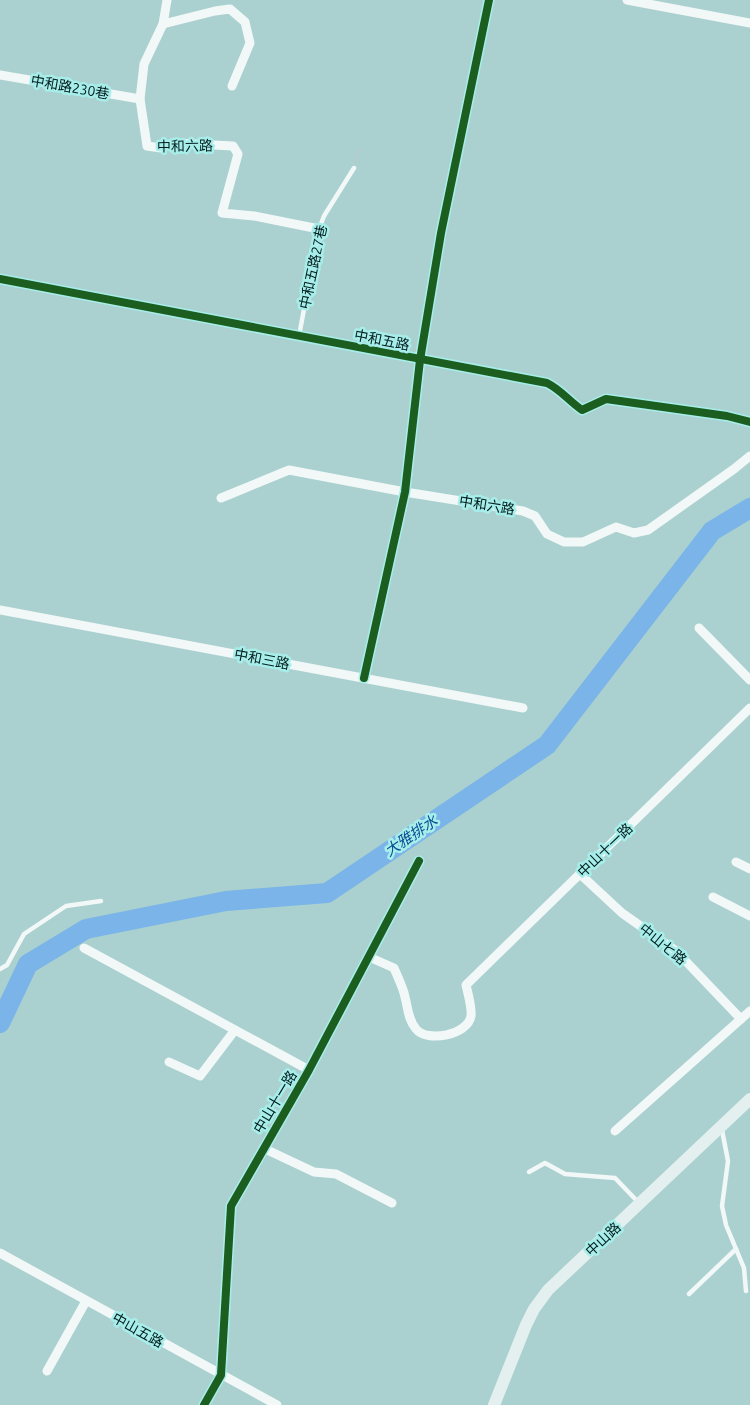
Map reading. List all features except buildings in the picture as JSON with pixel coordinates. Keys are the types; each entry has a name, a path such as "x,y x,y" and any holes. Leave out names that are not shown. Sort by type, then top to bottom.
{"main road":[{"name":"中山路","path":"494,1405 534,1309 548,1290 750,1099"}],"street":[{"name":"中和六路","path":"167,0 163,24 144,64 140,99 147,146 161,148 176,143 233,146 238,154 222,213 254,216 319,229"},
{"path":"364,678 405,492 421,360 441,233 489,0"},
{"path":"627,0 654,2 750,24"},
{"path":"163,24 230,9 245,22 250,43 232,86"},
{"name":"中和路230巷","path":"0,75 140,99"},
{"name":"中和五路","path":"0,279 547,383 562,392 569,402 582,410 606,399 727,416 750,422"},
{"name":"中和六路","path":"221,498 289,470 405,492 523,511 534,516 547,534 564,542 583,542 616,527 634,533 648,530 734,470 750,456"},
{"name":"中和三路","path":"0,610 523,708"},
{"path":"699,628 750,680"},
{"name":"中山十一路","path":"369,957 394,968 405,997 409,1016 417,1031 426,1036 444,1035 461,1030 471,1016 466,985 750,708"},
{"name":"中山十一路","path":"221,1375 231,1206 309,1070 419,861"},
{"path":"736,862 750,869"},
{"name":"中山七路","path":"580,874 622,913 676,951 741,1019"},
{"path":"713,897 750,916"},
{"name":"中山十一路","path":"84,948 309,1070"},
{"path":"615,1131 750,1011"},
{"path":"168,1062 200,1076 235,1030"},
{"name":"中山十一路","path":"263,1148 314,1172 336,1174 392,1203"},
{"name":"中山五路","path":"0,1253 277,1405"},
{"path":"47,1372 86,1301"},
{"path":"204,1405 221,1375"}],"lane":[{"name":"中和五路27巷","path":"299,336 319,229 324,216 354,168"},
{"path":"0,968 7,965 24,934 66,906 101,901"},
{"path":"721,1126 728,1162 722,1206 726,1225 744,1268 746,1291"},
{"path":"529,1172 545,1163 565,1174 615,1178 640,1204"},
{"path":"689,1294 736,1249"},
{"path":"744,1268 750,1265"}],"path":[{"path":"354,168 359,148"}],"waterway":[{"name":"大雅排水","path":"0,1023 28,964 86,929 226,901 327,893 547,745 712,531 750,508"}],"cycle path":[{"path":"364,678 405,492 420,360 441,233 489,0"},
{"path":"0,279 547,383 582,410 606,399 727,416 750,422"},
{"path":"204,1405 221,1375 231,1206 309,1070 419,861"}]}
